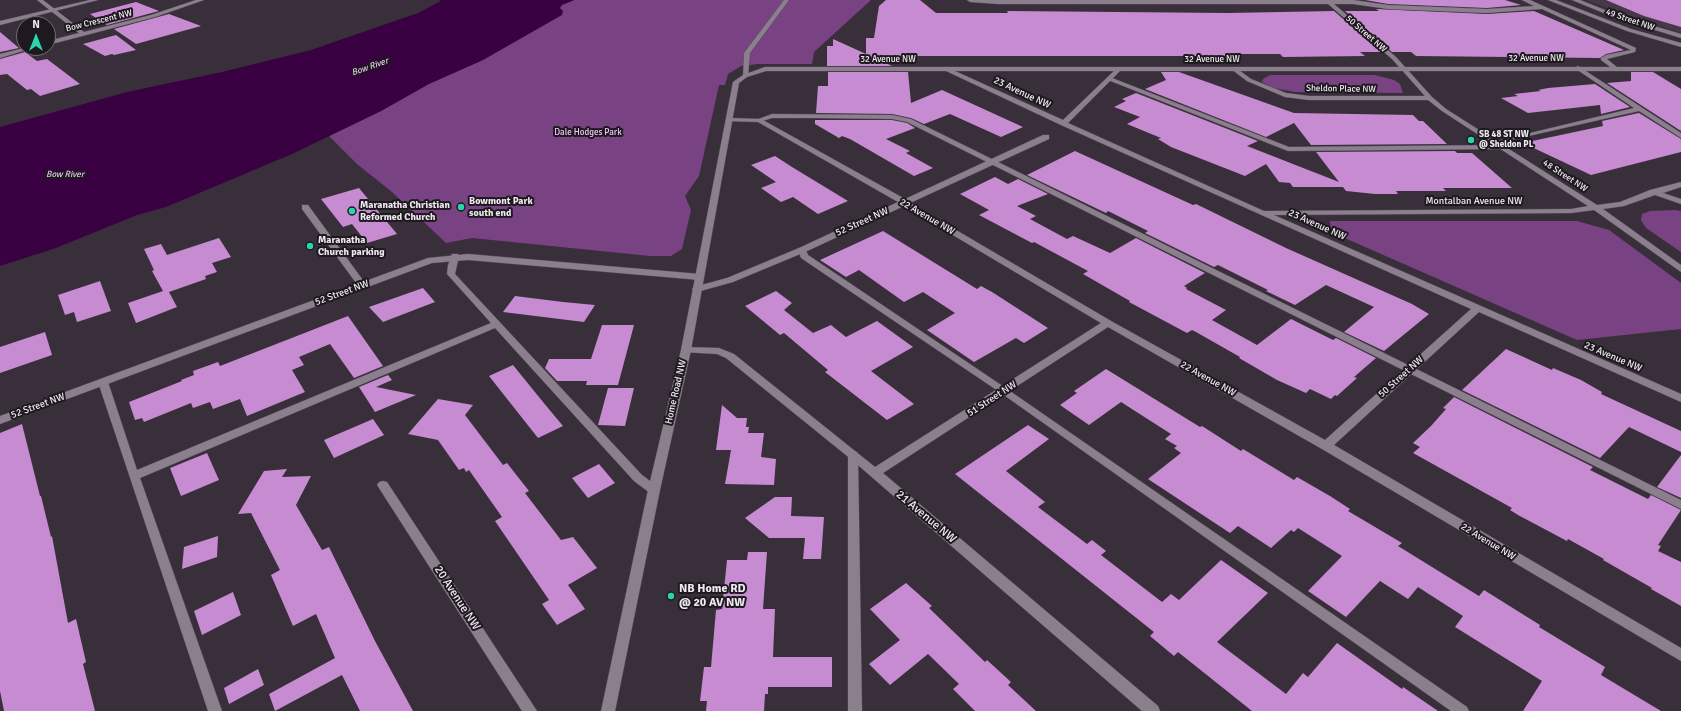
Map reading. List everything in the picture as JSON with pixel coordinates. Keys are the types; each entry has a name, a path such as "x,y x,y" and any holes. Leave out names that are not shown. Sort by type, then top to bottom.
{"street":[{"path":"40,0 83,34"},
{"name":"Bow Crescent NW","path":"56,41 153,16 200,0"},
{"path":"970,0 998,2 1352,1 1388,7 1476,11 1507,11 1543,8"},
{"path":"1525,0 1634,49 1633,51 1608,56 1603,59 1615,68"},
{"name":"49 Street NW","path":"1551,0 1629,30 1681,45"},
{"name":"49 Street NW","path":"1575,0 1618,17 1681,36"},
{"name":"50 Street NW","path":"1328,1 1404,68"},
{"path":"1671,43 1681,48"},
{"path":"0,56 16,52"},
{"name":"48 Street NW","path":"1404,68 1430,98 1444,110 1596,208 1681,269"},
{"name":"32 Avenue NW","path":"744,76 765,69 1681,69"},
{"name":"23 Avenue NW","path":"946,69 1063,124 1477,310 1681,398"},
{"path":"1063,124 1119,69"},
{"name":"Sheldon Place NW","path":"1234,69 1249,80 1285,95 1310,98 1430,98"},
{"name":"Home Road NW","path":"608,711 654,490 686,350 736,82 744,76"},
{"name":"22 Avenue NW","path":"729,120 759,120 1108,323 1326,446 1681,655"},
{"name":"52 Street NW","path":"697,289 730,280 802,250 1046,137"},
{"name":"Montalban Avenue NW","path":"1263,213 1571,211 1621,204 1653,192 1681,184"},
{"path":"1653,192 1681,202"},
{"name":"52 Street NW","path":"0,420 431,260 455,256 700,277"},
{"name":"50 Street NW","path":"1326,446 1477,310"},
{"name":"51 Street NW","path":"874,473 1004,392 1108,323"},
{"name":"21 Avenue NW","path":"686,350 719,351 730,356 853,455 1153,711"},
{"name":"20 Avenue NW","path":"383,485 530,711"}],"lane":[{"path":"0,23 96,0"},
{"path":"744,76 747,53 787,0"},
{"path":"1578,68 1681,136"},
{"path":"1110,79 1288,149 1498,145 1638,109"},
{"path":"759,120 772,116 901,118 1410,369 1681,505"},
{"path":"305,207 362,285"},
{"path":"802,250 804,256 1004,392 1462,711"},
{"path":"455,256 451,274 638,478 654,490"},
{"path":"134,476 497,324"},
{"path":"103,382 215,711"},
{"path":"853,455 855,711"}],"shaded area":[{"path":"1586,0 1681,0 1681,33 1623,14"}],"green space":[{"name":"Dale Hodges Park","path":"574,0 871,0 814,52 812,64 758,64 741,66 728,74 725,85 719,85 699,176 685,196 691,210 682,249 671,256 650,256 472,238 446,243 392,192 357,164 329,136 381,111 428,84 483,60 506,46 562,5"},
{"path":"1270,75 1375,75 1394,80 1400,84 1403,93 1295,92 1273,88 1262,82 1263,79"},
{"path":"1650,211 1681,211 1681,252 1646,228 1641,220 1642,214"},
{"path":"1330,221 1577,221 1609,230 1681,283 1681,329 1577,340 1331,232"}],"water":[{"name":"Bow River","path":"439,0 574,0 562,5 560,8 563,11 562,15 483,60 429,84 381,111 292,154 166,207 137,215 56,248 0,266 0,127 127,92 222,72 311,50 418,13 441,1"}],"building":[{"path":"886,0 920,0 936,13 1008,13 1007,11 1228,13 1334,11 1381,52 1360,52 1365,56 1283,57 1280,54 1230,54 1232,56 871,56 892,66 827,66 827,46 833,46 833,39 866,54 866,38 874,38 879,6"},
{"path":"1365,0 1505,0 1521,5 1487,8 1388,4"},
{"path":"1606,0 1681,0 1681,27 1644,16"},
{"path":"136,2 159,11 107,25 90,14"},
{"path":"1376,9 1487,14 1534,11 1624,50 1606,54 1600,58 1416,56 1411,52 1392,52 1345,11 1379,11"},
{"path":"169,14 201,26 136,44 114,29"},
{"path":"0,32 16,45 16,49 0,52"},
{"path":"116,35 136,50 105,56 83,44"},
{"path":"16,55 16,56 30,56 37,61 47,59 80,84 40,96 31,89 27,90 7,74 0,75 0,59"},
{"path":"828,72 908,72 911,103 942,90 1023,127 1001,137 950,114 924,124 911,118 892,114 816,113 818,86 828,86"},
{"path":"1161,72 1179,72 1294,113 1413,115 1419,121 1423,121 1447,144 1311,145 1294,123 1266,137 1145,89 1166,80"},
{"path":"1631,72 1653,72 1681,89 1681,131 1607,83 1631,81"},
{"path":"1595,84 1630,107 1601,114 1600,105 1528,113 1501,98 1518,96 1514,94 1541,91 1538,90 1548,88"},
{"path":"1136,93 1258,141 1247,146 1339,182 1316,152 1455,151 1457,153 1472,153 1512,188 1443,188 1446,191 1396,191 1398,194 1375,194 1346,191 1343,187 1293,187 1290,183 1279,182 1266,164 1245,176 1171,147 1158,139 1161,138 1127,124 1140,117 1114,107 1126,101 1122,99"},
{"path":"1639,113 1681,139 1681,152 1591,175 1523,143 1603,126 1602,121"},
{"path":"815,120 892,120 907,123 915,128 886,139 910,151 906,153 933,168 914,176 850,139 842,136 839,138 815,124"},
{"path":"1075,151 1193,205 1196,204 1286,248 1412,304 1429,314 1384,351 1344,332 1374,307 1326,285 1295,305 1218,265 1214,267 1145,233 1148,231 1108,211 1106,213 1027,175"},
{"path":"775,156 848,201 818,214 793,197 781,202 761,188 776,182 751,165"},
{"path":"995,177 1008,184 1018,179 1048,194 1017,206 1036,216 1030,219 1067,239 1073,236 1110,253 1136,238 1205,273 1184,286 1187,288 1186,289 1226,310 1212,320 1257,345 1291,319 1333,340 1336,338 1376,358 1354,377 1357,378 1337,396 1335,395 1331,399 1310,389 1306,393 1277,380 1196,332 1192,330 1187,333 1129,302 1130,301 1083,274 1088,271 979,215 989,210 960,194"},
{"name":"Maranatha Christian Reformed Church","path":"359,188 397,234 367,243 352,224 343,227 321,199"},
{"path":"883,231 977,289 981,286 992,292 1048,328 1024,343 1016,338 974,362 927,330 955,313 923,292 904,302 859,270 846,277 820,260"},
{"path":"219,238 231,257 212,263 217,272 205,276 206,279 169,292 177,307 136,323 128,303 163,291 152,271 154,270 144,249 161,244 167,255"},
{"path":"100,281 111,311 77,322 74,312 65,315 58,295"},
{"path":"423,288 435,302 383,322 369,307"},
{"path":"776,291 792,303 784,310 813,333 831,325 846,337 877,321 913,347 871,371 914,404 887,420 825,372 828,370 784,333 780,335 745,306"},
{"path":"515,296 595,305 584,322 503,312"},
{"path":"348,316 383,366 354,378 330,344 299,357 304,365 292,370 305,392 247,416 240,399 213,409 210,402 193,408 191,403 144,422 142,418 135,420 129,402 182,381 181,380 194,375 193,371 218,362 220,366"},
{"path":"602,325 634,325 618,385 586,385 587,381 557,381 545,368 549,359 591,359"},
{"path":"45,332 52,355 0,373 0,347"},
{"path":"1506,349 1552,370 1553,368 1581,380 1602,392 1601,394 1681,431 1681,452 1629,427 1600,458 1462,390"},
{"path":"513,365 563,426 538,438 489,376"},
{"path":"1106,369 1241,451 1243,449 1294,480 1297,477 1330,496 1350,509 1348,511 1402,543 1398,546 1479,596 1484,590 1540,625 1539,627 1605,667 1601,675 1661,711 1523,711 1542,681 1455,627 1463,616 1418,587 1408,599 1380,581 1346,617 1308,591 1342,556 1298,528 1294,532 1291,530 1271,548 1238,526 1230,533 1148,479 1181,453 1174,448 1177,446 1165,439 1171,434 1121,402 1089,425 1060,405 1077,393 1074,391"},
{"path":"388,375 392,380 376,387 416,395 375,412 359,387"},
{"path":"608,388 634,388 625,426 598,425"},
{"path":"1454,397 1593,467 1590,470 1648,499 1651,495 1681,510 1658,545 1661,546 1658,551 1681,562 1681,606 1603,560 1604,559 1568,539 1567,541 1518,515 1510,510 1512,508 1413,453 1420,447 1413,443 1431,426 1446,409 1443,408"},
{"path":"438,399 473,405 465,415 503,465 507,463 529,491 525,493 561,540 573,537 597,568 568,585 585,609 557,625 542,604 549,600 495,521 502,517 469,470 466,472 464,468 459,470 438,440 408,434"},
{"path":"722,405 737,418 747,418 746,427 749,427 748,433 764,433 761,457 776,459 774,485 725,484 731,450 716,450"},
{"path":"373,419 384,435 334,458 324,440"},
{"path":"22,424 51,537 52,536 68,623 76,619 86,662 83,664 95,711 4,711 0,691 0,433"},
{"path":"1028,425 1049,439 1006,471 1045,502 1038,507 1087,544 1092,540 1106,551 1101,555 1162,602 1171,594 1179,600 1221,560 1268,593 1217,642 1286,694 1303,673 1308,677 1337,643 1402,689 1403,687 1438,711 1252,711 1178,652 1174,656 1150,636 1154,632 955,474"},
{"path":"207,453 219,480 181,496 170,468"},
{"path":"1681,455 1681,498 1657,487"},
{"path":"599,464 615,483 588,498 572,478"},
{"path":"287,469 282,477 311,476 296,505 322,550 329,547 375,641 413,711 360,711 342,675 275,711 269,694 335,658 316,614 293,626 271,575 280,570 251,513 238,514 264,471"},
{"path":"775,497 792,497 791,516 824,517 821,559 803,559 805,538 769,538 745,518"},
{"path":"218,536 217,557 182,569 184,547"},
{"path":"748,552 767,552 763,609 775,609 773,657 832,657 832,687 768,687 768,694 765,694 764,711 706,711 707,701 700,701 704,667 711,667 716,610 722,609 727,560 747,560"},
{"path":"906,583 932,606 929,608 985,662 987,660 1011,682 1008,685 1036,711 975,711 953,689 959,684 928,654 890,685 869,664 900,640 870,609"},
{"path":"233,592 241,615 202,635 194,611"},
{"path":"258,669 264,685 229,704 224,688"}],"place":[{"name":"SB 48 ST NW @ Sheldon PL","path":"1471,140"},
{"name":"Bowmont Park south end","path":"461,207"},
{"name":"Maranatha Christian Reformed Church","path":"352,211"},
{"name":"Maranatha Church parking","path":"310,246"},
{"name":"NB Home RD @ 20 AV NW","path":"671,596"}]}
